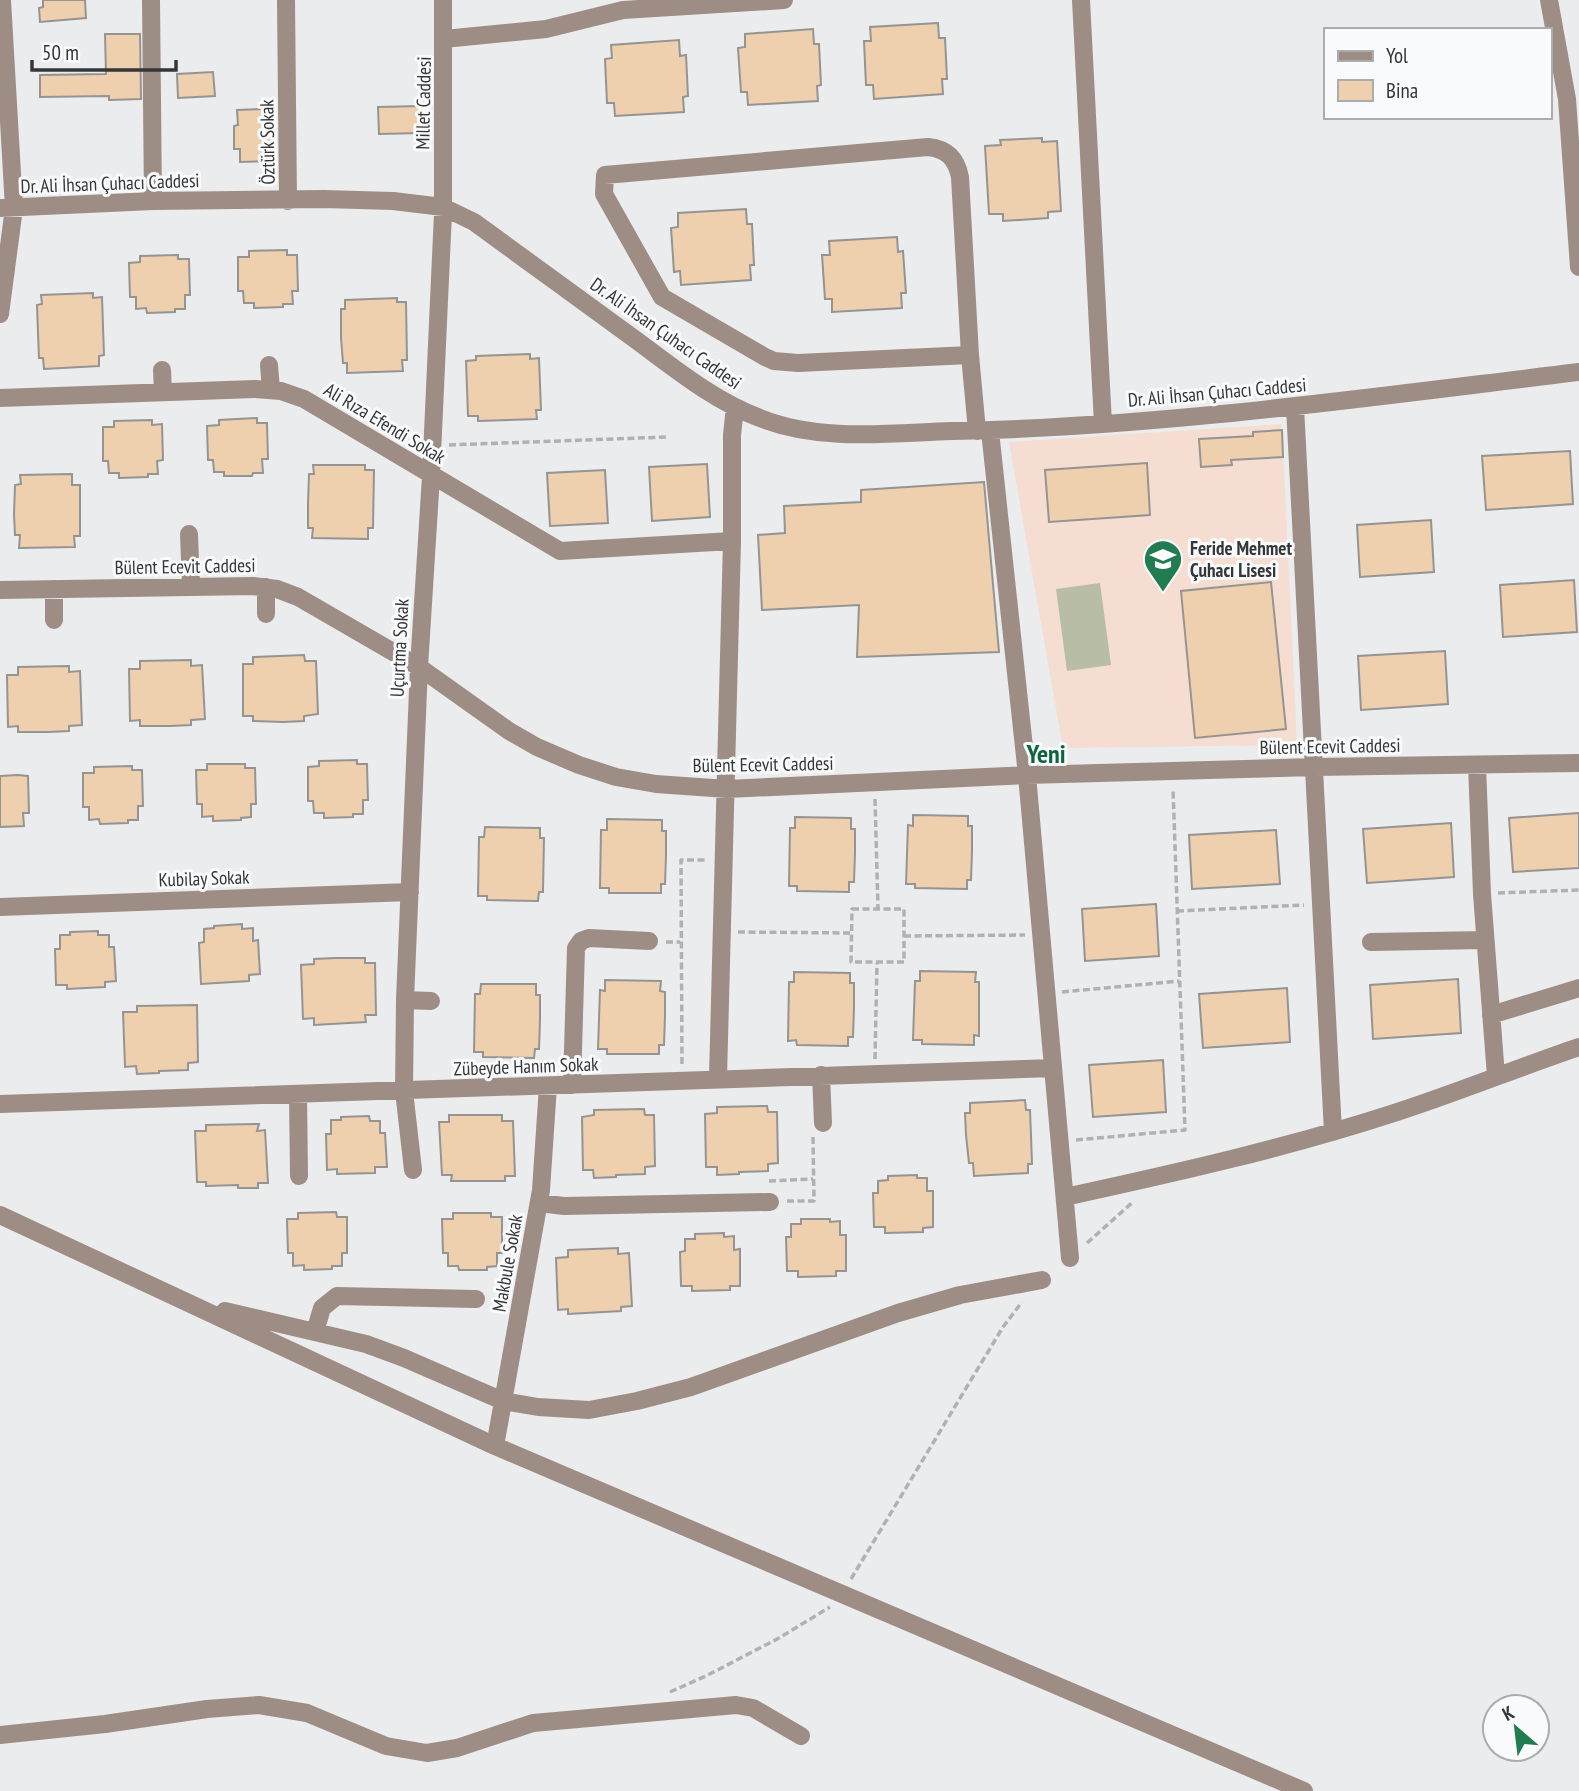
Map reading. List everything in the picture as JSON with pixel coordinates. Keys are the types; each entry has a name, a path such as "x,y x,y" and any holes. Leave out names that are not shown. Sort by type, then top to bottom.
{"street":[{"path":"0,314 7,208 2,0"},
{"path":"150,0 153,201"},
{"name":"Öztürk Sokak","path":"286,0 288,201"},
{"name":"Millet Caddesi","path":"443,0 443,207"},
{"path":"444,39 546,29 623,5 784,0"},
{"path":"1082,0 1103,424"},
{"path":"1549,0 1567,99 1579,267"},
{"path":"970,355 798,363 774,361 765,357 662,297 604,194 605,175 928,147 948,153 955,159 960,177 970,355 984,431 1027,775 1070,1258"},
{"name":"Dr. Ali İhsan Çuhacı Caddesi","path":"7,208 153,201 393,201 443,207 474,222 691,380 735,407 782,426 816,432 848,434 984,431 1103,424 1295,407 1579,372"},
{"name":"Uçurtma Sokak","path":"413,1170 404,1091 405,1000 443,207"},
{"path":"269,365 271,390"},
{"path":"162,370 163,392"},
{"name":"Ali Rıza Efendi Sokak","path":"0,398 271,390 304,399 560,551 732,541"},
{"path":"719,1078 727,789 732,435 735,407"},
{"path":"1295,407 1333,1132"},
{"path":"189,534 191,587"},
{"path":"266,587 266,614"},
{"name":"Bülent Ecevit Caddesi","path":"0,590 266,587 287,592 419,667 509,731 537,747 579,765 617,777 656,784 727,789 1027,775 1579,763"},
{"path":"54,589 54,620"},
{"path":"1477,765 1482,894 1496,1076"},
{"name":"Kubilay Sokak","path":"0,907 410,892"},
{"path":"572,1085 576,948 589,938 649,941"},
{"path":"1371,942 1485,940"},
{"path":"1491,1015 1579,988"},
{"path":"405,1000 431,1001"},
{"path":"1065,1197 1333,1132 1395,1113 1579,1047"},
{"name":"Zübeyde Hanım Sokak","path":"0,1104 1053,1068"},
{"path":"821,1075 823,1123"},
{"name":"Makbule Sokak","path":"495,1446 539,1203 548,1086"},
{"path":"298,1095 299,1177"},
{"path":"539,1203 564,1206 770,1202"},
{"path":"0,1215 495,1446 1304,1791"},
{"path":"187,1302 366,1345 404,1358 503,1401 538,1407 589,1410 691,1387 947,1298 1042,1280"},
{"path":"314,1332 322,1308 337,1296 476,1299"},
{"path":"0,1735 259,1705 307,1713 386,1746 427,1753 457,1748 513,1728 554,1720 736,1706 753,1708 801,1736"}],"path":[{"path":"433,446 667,438"},
{"path":"1060,1141 1185,1130 1172,771"},
{"path":"874,782 878,908"},
{"path":"682,1080 681,860 725,861"},
{"path":"1482,894 1579,890"},
{"path":"1177,911 1321,904"},
{"path":"878,908 904,909 904,962 851,962 852,909 878,908"},
{"path":"723,932 852,933"},
{"path":"904,936 1041,935"},
{"path":"875,1073 877,963"},
{"path":"1046,993 1180,981"},
{"path":"1070,1258 1125,1210 1156,1177"},
{"path":"769,1181 813,1179"},
{"path":"770,1202 814,1201"},
{"path":"668,1693 706,1676 806,1622 827,1609 842,1594 1003,1328 1042,1280"}],"shaded area":[{"name":"Feride Mehmet Çuhacı Lisesi","path":"1282,424 1297,745 1063,748 1009,442"}],"green space":[{"path":"1100,583 1111,665 1067,671 1056,589"}],"building":[{"path":"43,0 85,0 86,18 40,22 39,8 43,7"},
{"path":"938,23 939,38 945,38 947,79 942,79 943,94 874,99 873,85 866,85 864,41 871,41 870,27"},
{"path":"813,29 814,44 819,44 821,85 817,86 818,101 748,105 747,92 741,92 738,48 745,47 745,34"},
{"path":"105,34 140,34 141,99 109,100 109,96 40,97 40,75 106,74"},
{"path":"679,40 680,56 686,55 688,96 683,97 684,112 615,116 614,103 607,103 605,59 612,58 611,45"},
{"path":"213,72 215,96 178,98 177,74"},
{"path":"420,106 421,133 379,134 378,107"},
{"path":"264,109 265,118 271,118 273,161 240,162 240,149 234,149 234,126 238,125 237,110"},
{"path":"1042,138 1042,142 1057,141 1061,211 1048,212 1048,218 1003,221 1003,214 989,214 985,146 1001,145 1000,140"},
{"path":"746,209 747,224 752,224 754,265 750,265 751,280 681,285 680,271 674,272 671,228 678,227 678,213"},
{"path":"897,237 898,252 903,251 906,293 901,293 902,308 832,312 832,299 825,299 822,255 830,255 829,241"},
{"path":"287,250 287,255 297,255 298,291 292,291 293,304 254,308 254,303 244,303 243,291 238,291 238,257 249,257 249,251"},
{"path":"178,255 178,259 189,259 190,295 185,295 185,309 147,313 146,308 136,309 136,297 130,297 129,263 140,262 140,256"},
{"path":"93,293 93,298 102,297 104,355 99,356 99,366 44,369 43,358 39,358 37,305 42,304 41,295"},
{"path":"397,298 397,302 406,302 407,360 402,360 403,371 347,373 347,363 343,363 341,338 341,309 345,309 345,300"},
{"path":"530,354 530,359 539,358 541,410 536,410 537,419 478,421 478,416 468,416 466,361 476,360 476,356"},
{"path":"257,418 257,423 267,423 268,459 262,459 263,473 253,473 252,476 224,476 224,472 214,472 213,460 208,460 207,426 219,425 219,420"},
{"path":"152,420 152,425 162,424 163,460 157,461 158,474 119,478 119,473 109,473 108,461 103,461 103,427 114,427 114,421"},
{"path":"1282,430 1283,457 1231,460 1232,465 1201,467 1199,439 1253,436 1253,432"},
{"path":"1570,451 1573,504 1486,510 1482,456"},
{"path":"1147,463 1150,515 1049,522 1045,470"},
{"path":"707,464 710,517 652,521 649,467"},
{"path":"313,465 365,465 365,470 374,470 373,528 368,528 368,539 312,538 313,528 308,528 308,503 309,474 314,474"},
{"path":"605,470 608,523 550,526 547,473"},
{"path":"72,474 72,485 80,485 80,536 74,536 75,547 19,548 20,535 15,535 14,514 15,485 21,484 20,475"},
{"path":"984,482 999,652 857,657 859,605 762,610 758,535 785,533 784,506 861,502 861,490"},
{"path":"1431,520 1434,572 1360,577 1357,525"},
{"path":"1574,580 1577,632 1503,637 1500,585"},
{"path":"1271,582 1286,729 1195,738 1181,591"},
{"path":"1445,651 1448,704 1361,710 1358,656"},
{"path":"304,655 305,661 316,661 318,714 304,716 304,721 283,722 253,721 253,716 243,716 243,664 253,664 253,657"},
{"path":"191,660 191,666 202,665 205,719 191,720 191,725 170,726 140,726 140,720 130,721 129,669 140,669 140,661"},
{"path":"69,666 69,672 80,671 82,725 69,726 69,731 48,732 18,732 18,726 8,727 7,675 18,675 18,667"},
{"path":"357,760 357,764 367,764 368,800 363,800 363,814 324,818 324,813 314,813 313,801 308,801 308,767 319,766 319,761"},
{"path":"207,764 245,764 245,768 255,768 256,804 251,804 251,817 213,821 213,816 202,817 202,804 197,804 196,770 207,770"},
{"path":"132,766 132,770 142,770 143,806 138,806 138,820 100,824 99,819 89,820 89,807 83,807 83,773 94,773 94,767"},
{"path":"0,776 28,776 29,813 23,813 24,826 0,827"},
{"path":"1579,813 1579,868 1513,872 1509,818"},
{"path":"913,815 968,816 968,826 972,826 972,851 971,880 967,880 967,889 915,888 915,884 906,884 908,825 913,826"},
{"path":"795,817 851,818 851,829 855,829 855,853 854,882 849,882 849,892 797,891 797,886 789,886 790,828 795,828"},
{"path":"607,819 662,820 662,831 666,831 666,855 665,884 661,884 661,893 609,893 609,888 600,888 601,830 607,830"},
{"path":"1451,823 1454,877 1367,883 1363,829"},
{"path":"485,827 540,828 540,838 544,838 543,892 539,892 538,901 487,900 487,896 478,896 479,837 484,837"},
{"path":"1276,830 1280,884 1192,889 1189,835"},
{"path":"1156,904 1159,956 1085,961 1082,909"},
{"path":"242,924 242,929 253,928 253,941 258,940 260,974 249,975 249,981 201,984 199,943 204,942 204,929"},
{"path":"98,931 98,935 109,935 109,947 114,947 116,981 105,982 105,987 67,989 67,985 56,985 55,949 60,949 60,935"},
{"path":"365,958 365,963 375,963 376,1015 365,1015 366,1022 314,1025 314,1018 303,1019 301,965 314,964 314,959"},
{"path":"920,971 976,972 975,982 979,982 979,1036 974,1035 974,1045 922,1044 922,1040 913,1040 915,981 920,981"},
{"path":"794,972 850,973 850,983 854,983 854,1008 853,1037 848,1037 848,1046 797,1045 796,1040 788,1041 789,982 794,982"},
{"path":"1458,979 1461,1033 1373,1039 1370,985"},
{"path":"605,980 661,981 660,991 665,992 665,1016 664,1045 659,1045 659,1054 607,1054 607,1049 598,1049 600,990 605,991"},
{"path":"481,984 536,984 536,995 540,995 540,1020 539,1049 535,1049 534,1058 483,1057 483,1052 474,1052 475,994 480,994"},
{"path":"1287,988 1290,1042 1203,1048 1199,994"},
{"path":"197,1005 198,1062 188,1063 188,1070 159,1073 137,1074 136,1066 125,1067 123,1012 137,1012 137,1006"},
{"path":"1163,1060 1166,1112 1093,1117 1089,1065"},
{"path":"1025,1100 1026,1110 1030,1110 1032,1164 1028,1164 1028,1173 974,1176 973,1163 969,1163 966,1135 965,1113 970,1113 970,1103"},
{"path":"767,1106 768,1112 777,1112 778,1163 768,1164 768,1171 739,1174 717,1175 717,1167 706,1167 705,1114 717,1113 717,1107"},
{"path":"644,1109 645,1115 654,1115 655,1166 645,1167 645,1174 616,1177 594,1178 593,1170 583,1170 582,1117 594,1115 594,1110"},
{"path":"449,1115 502,1115 502,1121 513,1121 515,1176 505,1176 505,1181 451,1181 452,1175 442,1175 439,1122 449,1122"},
{"path":"369,1116 370,1121 380,1121 380,1133 385,1133 387,1167 375,1167 375,1173 337,1174 337,1169 327,1170 326,1134 331,1134 331,1120"},
{"path":"259,1124 257,1131 265,1130 268,1183 258,1183 258,1188 238,1188 238,1185 206,1186 206,1182 197,1182 195,1131 206,1131 206,1125"},
{"path":"917,1175 917,1178 927,1178 927,1191 933,1191 933,1227 923,1228 923,1232 885,1233 885,1227 874,1227 873,1193 878,1193 878,1181 888,1180 888,1176"},
{"path":"336,1212 337,1217 347,1217 347,1253 342,1253 342,1266 304,1270 304,1265 293,1266 293,1253 288,1253 287,1219 298,1219 298,1213"},
{"path":"453,1213 491,1213 491,1217 502,1217 502,1253 497,1253 497,1266 487,1267 487,1270 459,1270 458,1266 448,1266 448,1253 443,1253 442,1219 453,1219"},
{"path":"801,1219 840,1221 840,1235 846,1235 846,1271 836,1271 836,1276 798,1277 798,1271 787,1271 786,1237 791,1237 791,1224 801,1224"},
{"path":"724,1233 724,1237 734,1236 734,1250 740,1249 740,1286 730,1286 730,1290 692,1291 692,1286 681,1286 680,1252 685,1251 685,1239 695,1239 695,1234"},
{"path":"618,1248 618,1254 629,1253 632,1306 621,1307 621,1311 568,1314 568,1309 558,1310 556,1258 568,1257 568,1250"}],"place":[{"name":"Feride Mehmet Çuhacı Lisesi","path":"1163,593"}],"district":[{"name":"Yeni","path":"1046,753"}]}
